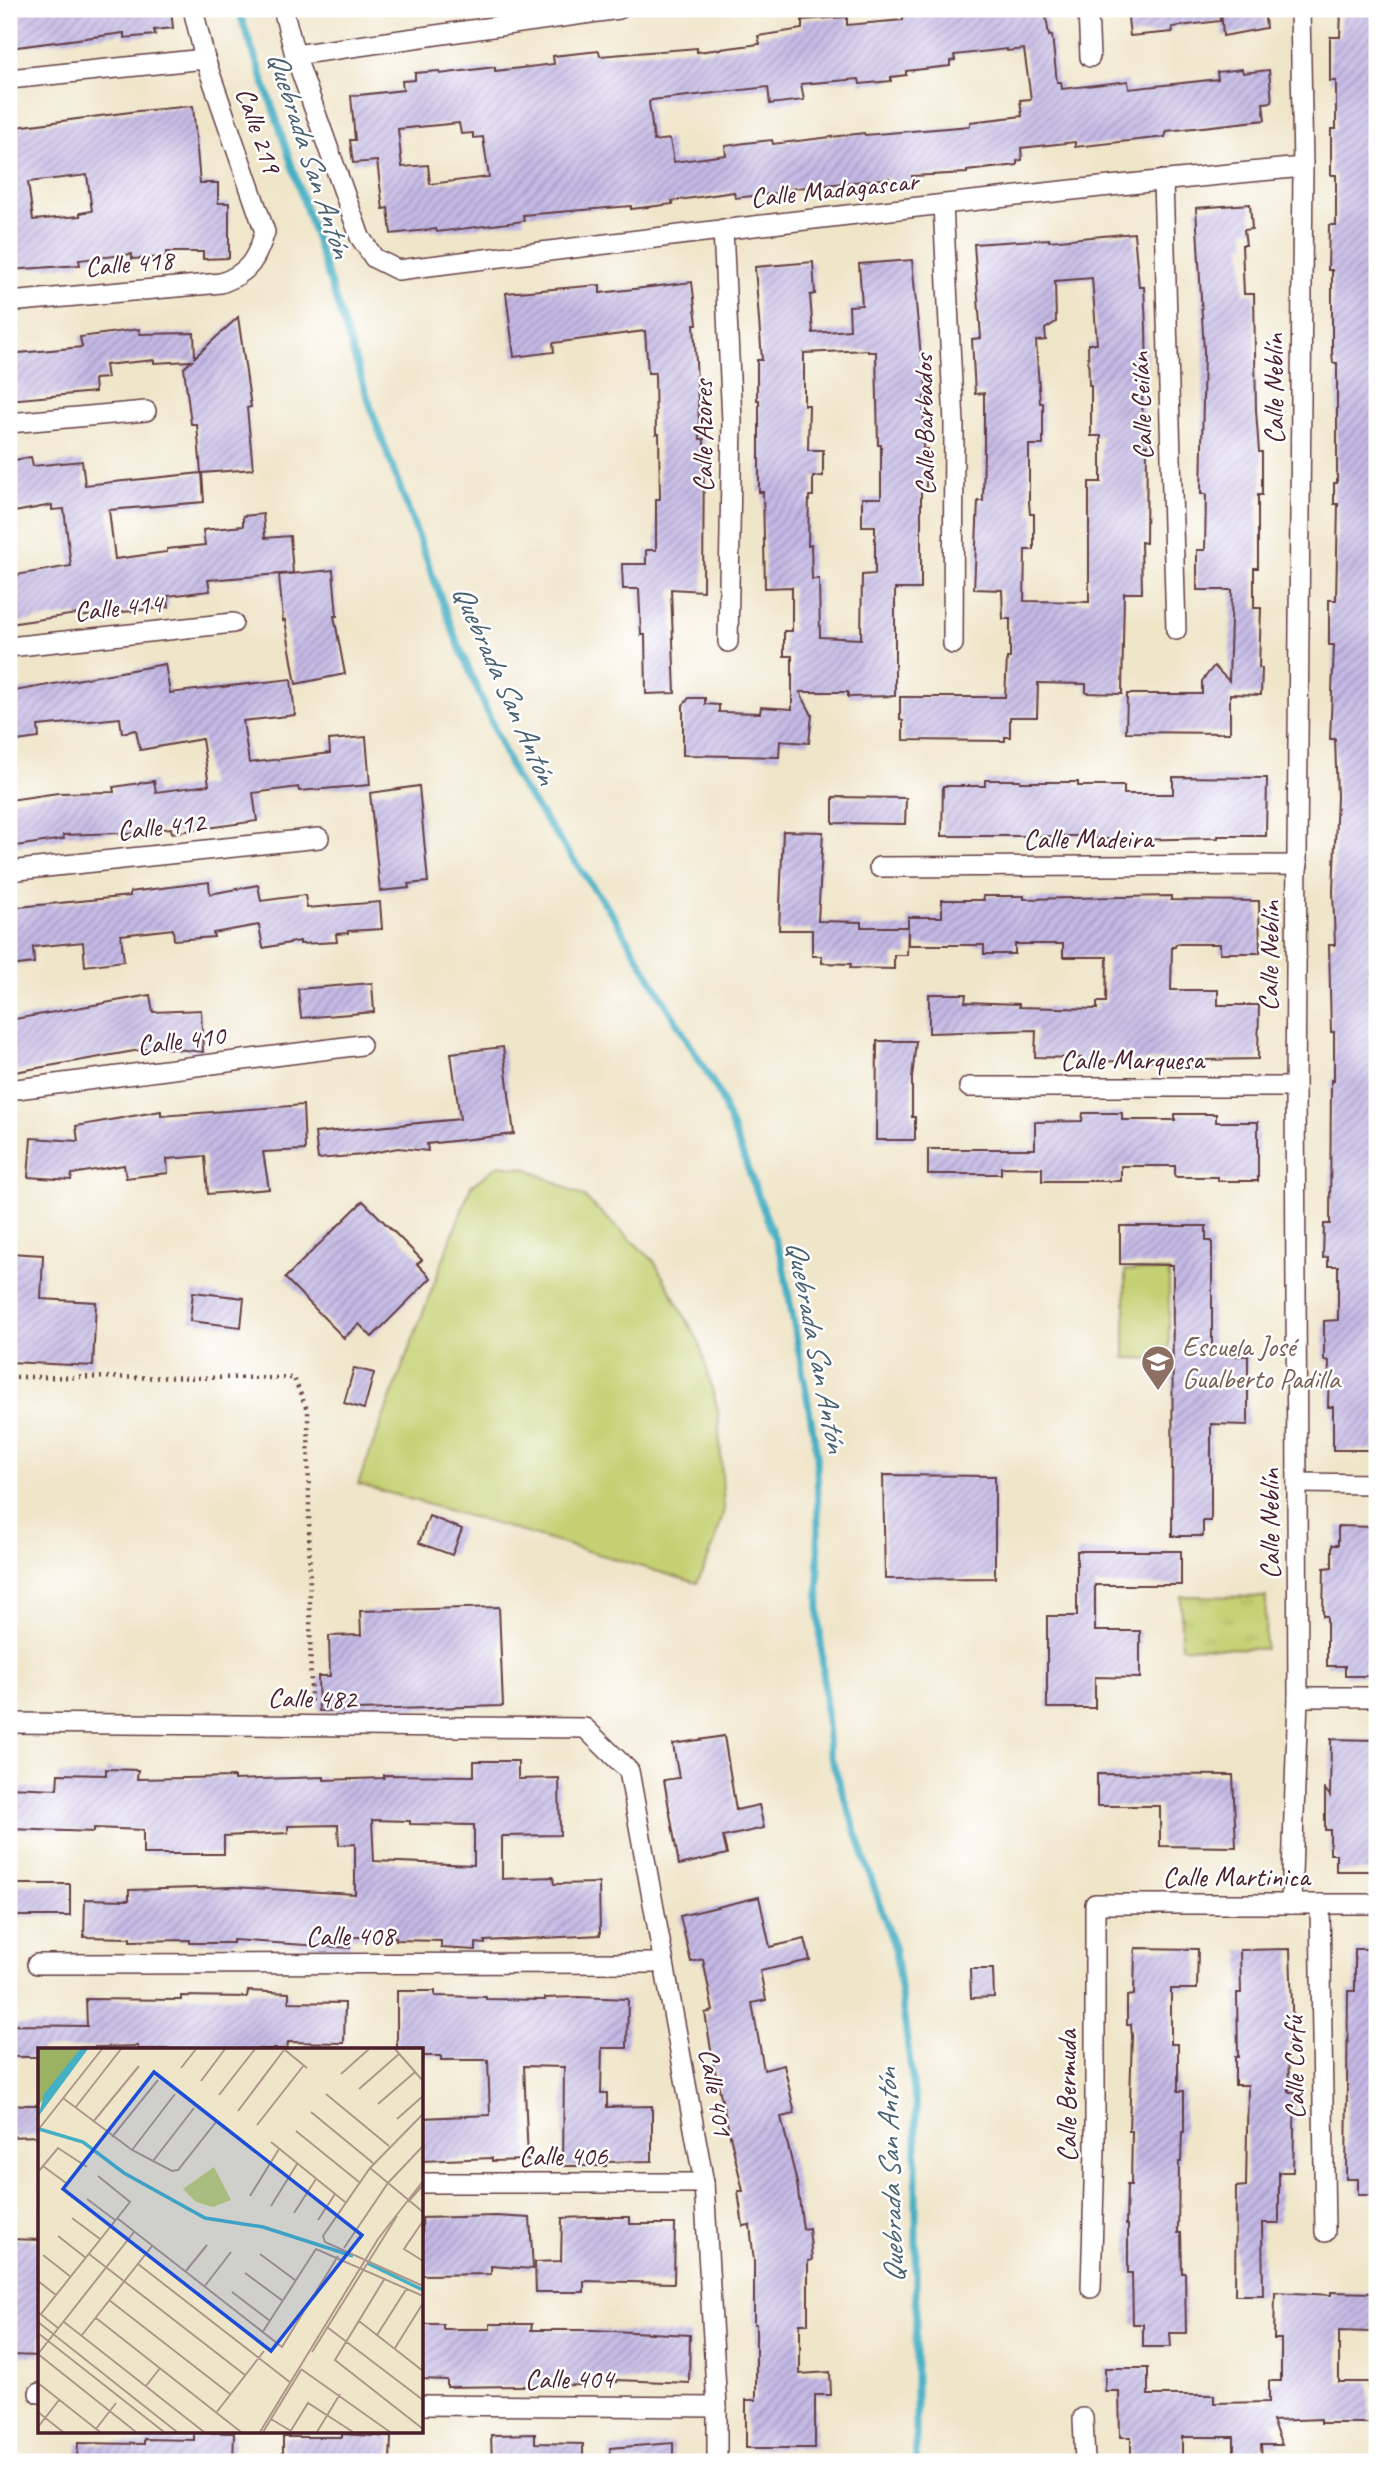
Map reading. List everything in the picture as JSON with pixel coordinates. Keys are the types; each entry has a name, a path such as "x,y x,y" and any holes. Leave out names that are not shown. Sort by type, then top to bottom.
{"street":[{"name":"Calle 219","path":"193,9 205,60 265,232 259,251 249,267"},
{"path":"283,9 295,55 619,9"},
{"path":"1088,9 1090,57"},
{"name":"Calle Neblín","path":"1291,1904 1298,1697 1295,1087 1303,167 1300,9"},
{"name":"Calle Madagascar","path":"295,55 360,237 374,258 398,270 723,229 1303,167"},
{"path":"9,79 205,60"},
{"name":"Calle Ceilán","path":"1163,180 1176,630"},
{"name":"Calle Barbados","path":"943,205 954,423 953,644"},
{"name":"Calle Azores","path":"723,229 732,421 728,642"},
{"name":"Calle 418","path":"9,302 221,283 237,277 249,267"},
{"path":"9,424 146,411"},
{"name":"Calle 414","path":"9,647 233,623"},
{"name":"Calle 412","path":"9,871 319,838"},
{"name":"Calle Madeira","path":"879,867 1298,865"},
{"name":"Calle 410","path":"9,1090 361,1045"},
{"name":"Calle Marquesa","path":"969,1087 1295,1087"},
{"path":"1297,1483 1377,1484"},
{"path":"1298,1697 1377,1697"},
{"name":"Calle 482","path":"12,1723 584,1728 603,1746"},
{"name":"Calle 401","path":"603,1746 629,1771 704,2183 717,2407 717,2462"},
{"name":"Calle Martinica","path":"1095,1904 1377,1904"},
{"name":"Calle Bermuda","path":"1091,2288 1095,2150 1095,1904"},
{"name":"Calle Corfú","path":"1320,1904 1325,2232"},
{"name":"Calle 408","path":"37,1964 664,1962"},
{"name":"Calle 406","path":"424,2183 704,2183"},
{"name":"Calle 404","path":"424,2405 717,2407"},
{"path":"1083,2418 1085,2462"}],"path":[{"path":"9,1377 294,1378 308,1412 312,1726"}],"green space":[{"path":"499,1165 528,1169 583,1196 654,1261 699,1342 718,1410 724,1510 714,1545 697,1583 358,1484 471,1186"},
{"path":"1125,1270 1169,1271 1169,1359 1125,1358"},
{"path":"1181,1596 1266,1597 1265,1649 1181,1647"}],"building":[{"path":"9,9 171,9 173,28 154,30 155,35 124,38 124,33 9,48"},
{"path":"963,9 1045,9 1049,36 1052,35 1057,82 1061,82 1062,89 1128,81 1129,89 1218,79 1217,72 1269,70 1272,102 1263,103 1265,120 1167,131 1165,137 1075,147 1075,142 1021,148 1022,160 1017,161 1017,165 967,173 912,176 912,184 890,187 889,178 778,190 779,193 735,198 734,192 631,209 631,206 523,215 524,221 437,232 436,229 391,234 388,208 383,209 377,161 353,163 350,140 355,140 351,96 403,90 402,81 415,80 415,73 439,71 440,74 495,67 495,71 554,64 553,56 599,51 600,56 697,48 697,52 760,44 758,36 802,29 802,20 847,17 847,25 903,20 903,16","holes":["1024,49 1031,99 1020,100 1022,116 970,122 970,126 864,133 773,144 772,140 745,143 725,146 726,155 674,162 670,139 654,141 649,102 652,100 768,87 770,104 804,100 801,84 859,79 860,84 891,81 891,77 906,75 906,71 950,66 950,61 955,60 954,55","459,123 461,134 473,133 473,138 483,137 489,177 430,184 428,165 402,167 398,129"]},
{"path":"1127,9 1219,9 1220,21 1172,27 1173,32 1130,36"},
{"path":"1221,9 1264,9 1266,28 1223,36"},
{"path":"1341,9 1377,9 1377,972 1373,972 1373,1033 1377,1033 1375,1450 1333,1450 1333,1407 1328,1407 1329,1361 1324,1360 1324,1321 1338,1320 1338,1266 1328,1266 1328,1257 1323,1258 1324,1224 1330,1224 1334,1032 1331,1032 1329,945 1335,945 1333,891 1337,797 1335,739 1330,739 1334,645 1329,645 1329,600 1336,600 1338,504 1334,504 1334,483 1337,483 1337,363 1333,363 1332,352 1332,270 1328,270 1329,225 1336,225 1336,175 1331,175 1331,129 1336,129 1336,81 1330,81 1330,37 1340,37"},
{"path":"193,106 200,183 218,183 218,203 229,203 229,258 203,259 203,252 166,252 166,257 132,259 132,254 79,260 80,265 9,270 9,128","holes":["87,175 92,211 80,213 80,216 33,220 28,182"]},
{"path":"1250,204 1252,229 1244,230 1246,245 1242,245 1244,294 1254,294 1256,410 1259,452 1262,452 1262,495 1258,495 1258,568 1254,568 1254,608 1261,608 1261,695 1230,694 1230,733 1126,732 1127,694 1202,694 1202,681 1214,666 1229,681 1232,590 1197,590 1197,550 1205,550 1206,494 1201,494 1204,352 1196,208"},
{"path":"1134,233 1139,287 1144,287 1147,384 1142,384 1143,445 1147,445 1146,543 1141,542 1142,593 1124,593 1122,694 1086,693 1086,684 1038,683 1037,717 1010,717 1010,737 1005,737 1005,741 903,740 900,697 1005,697 1007,658 1010,658 1010,619 1003,619 1002,590 974,589 978,501 983,501 984,393 975,394 972,339 981,338 974,244 1049,241","holes":["1092,278 1097,344 1088,344 1091,436 1101,436 1101,482 1089,482 1089,602 1024,601 1025,550 1034,550 1034,514 1030,514 1029,502 1029,445 1043,445 1043,403 1040,403 1036,341 1046,340 1045,329 1056,322 1055,281"]},
{"path":"912,260 921,357 925,357 923,449 927,449 926,489 921,489 921,589 895,589 895,696 848,697 848,692 800,692 812,715 809,743 780,741 779,757 683,755 683,705 689,698 705,698 705,704 719,705 719,712 760,713 761,707 792,709 792,656 784,656 784,631 792,631 792,587 765,588 757,400 757,360 762,360 755,267 813,262 815,294 810,295 813,333 850,330 849,306 862,305 859,264","holes":["876,352 881,498 862,498 862,526 875,526 875,574 862,575 861,639 820,637 819,579 812,579 811,545 808,546 809,496 813,496 813,477 823,476 823,450 808,450 809,405 804,405 804,353"]},
{"path":"692,282 697,324 694,324 700,439 704,439 703,591 671,589 675,693 646,694 645,635 641,635 639,589 623,589 622,564 646,564 646,550 656,550 656,499 660,499 659,434 656,434 655,373 648,373 645,331 553,343 554,352 514,357 506,293 600,285 600,293"},
{"path":"238,317 251,407 247,408 253,469 202,473 204,502 109,510 115,559 205,545 203,530 243,526 243,516 263,514 265,538 290,536 293,573 208,580 210,591 168,596 169,607 77,617 76,614 9,624 9,576 71,566 64,509 52,510 52,505 9,513 9,461 31,457 33,466 82,461 85,485 201,473 197,424 191,424 184,368 192,361 154,363 154,360 105,365 107,378 94,379 95,392 9,400 9,354 82,347 80,337 139,329 140,334 194,333 195,357"},
{"path":"333,570 337,616 334,616 345,674 296,684 285,620 283,621 279,575"},
{"path":"165,664 170,693 291,679 295,715 243,721 249,763 330,753 329,740 366,737 370,785 299,791 298,787 253,793 257,821 172,833 171,828 120,835 63,835 64,839 9,847 9,800 58,793 114,792 113,787 154,781 156,792 209,785 202,739 140,750 136,730 122,733 120,718 38,726 39,738 9,742 9,692"},
{"path":"1173,777 1267,778 1266,836 1130,840 1083,836 942,836 943,786 985,786 985,780 1078,782 1078,786 1124,786 1124,794 1173,794"},
{"path":"419,786 428,882 408,884 409,888 380,891 370,793"},
{"path":"833,797 906,798 905,824 833,823"},
{"path":"783,831 823,832 818,921 861,922 861,927 908,927 907,955 894,955 894,969 850,968 851,964 822,963 822,956 812,956 812,930 779,930"},
{"path":"209,882 210,894 258,885 261,901 305,895 307,908 380,902 382,929 336,934 337,942 300,944 300,941 263,948 259,925 213,933 214,937 174,940 173,929 121,935 124,961 85,966 83,942 33,947 34,963 9,966 9,908 130,896 130,892"},
{"path":"983,896 1024,896 1024,899 1171,896 1171,900 1259,901 1260,953 1220,953 1220,944 1176,944 1172,947 1171,990 1218,990 1218,1005 1259,1005 1258,1059 1204,1060 1204,1068 1171,1068 1171,1060 1081,1062 1081,1058 1035,1057 1036,1030 929,1033 929,994 966,994 965,1002 1019,1004 1019,1007 1097,1009 1097,1002 1106,1002 1107,957 1063,957 1063,944 1015,944 1015,954 984,954 984,945 908,945 908,917 942,917 942,900 984,900"},
{"path":"372,983 374,1012 301,1018 298,989"},
{"path":"150,995 153,1012 201,1010 203,1052 157,1047 9,1073 9,1020"},
{"path":"877,1041 916,1041 912,1078 915,1140 876,1140"},
{"path":"503,1047 514,1134 427,1144 428,1151 398,1148 318,1159 315,1133 460,1119 451,1053"},
{"path":"303,1105 305,1150 263,1152 269,1189 208,1194 205,1156 167,1159 168,1173 126,1178 124,1165 72,1174 71,1180 28,1177 31,1138 78,1141 76,1126 161,1111 161,1116"},
{"path":"1083,1113 1122,1113 1122,1120 1175,1120 1175,1114 1216,1114 1216,1122 1258,1122 1258,1181 1175,1177 1175,1166 1121,1166 1121,1181 1042,1181 1042,1168 1001,1167 1001,1174 928,1174 928,1149 1035,1149 1035,1122 1082,1121"},
{"path":"363,1201 422,1260 417,1264 431,1278 372,1337 359,1324 344,1338 285,1278"},
{"path":"1120,1226 1206,1226 1206,1241 1212,1241 1212,1355 1248,1356 1248,1425 1211,1424 1211,1521 1203,1521 1203,1536 1172,1536 1173,1265 1120,1264"},
{"path":"9,1253 43,1255 41,1299 96,1302 93,1366 9,1362"},
{"path":"193,1292 244,1298 241,1327 190,1321"},
{"path":"354,1368 374,1373 364,1409 344,1403"},
{"path":"883,1475 995,1476 995,1578 885,1579"},
{"path":"429,1516 462,1529 452,1555 419,1543"},
{"path":"1338,1526 1375,1527 1377,1676 1345,1676 1345,1666 1327,1666 1327,1616 1323,1616 1324,1568 1332,1567 1332,1545 1338,1545"},
{"path":"1077,1551 1181,1551 1181,1585 1095,1585 1095,1631 1140,1631 1140,1678 1095,1677 1095,1708 1047,1708 1047,1616 1077,1616"},
{"path":"499,1607 503,1706 319,1711 318,1676 330,1676 329,1636 361,1635 360,1611"},
{"path":"724,1736 736,1810 759,1805 764,1828 723,1837 727,1854 679,1865 664,1780 679,1778 673,1744"},
{"path":"1331,1739 1377,1740 1377,1871 1336,1871 1336,1854 1330,1854 1330,1830 1325,1830 1325,1789 1330,1796"},
{"path":"474,1761 518,1761 518,1779 559,1778 560,1835 502,1836 502,1879 553,1877 554,1884 599,1883 600,1935 485,1941 485,1944 476,1943 476,1950 441,1948 441,1941 396,1940 396,1937 350,1937 350,1948 233,1940 233,1943 190,1943 190,1940 130,1941 130,1938 84,1937 85,1899 129,1900 129,1890 233,1887 355,1894 355,1844 339,1845 338,1825 288,1826 288,1833 224,1836 224,1854 143,1854 143,1830 94,1828 94,1832 9,1829 9,1787 57,1789 58,1774 106,1775 106,1769 138,1770 137,1779 324,1777 324,1780 384,1778 384,1775 474,1776","holes":["372,1820 410,1821 410,1824 474,1825 474,1865 374,1861"]},
{"path":"1097,1774 1233,1775 1236,1847 1160,1846 1160,1806 1097,1806"},
{"path":"9,1884 70,1884 70,1916 9,1916"},
{"path":"759,1897 770,1947 805,1939 810,1960 760,1971 766,2000 752,2003 764,2070 784,2065 795,2114 781,2117 797,2183 803,2229 809,2228 812,2260 808,2261 808,2324 800,2324 800,2374 830,2372 831,2395 815,2395 815,2448 746,2448 746,2400 756,2400 754,2262 750,2225 743,2226 738,2191 743,2191 713,2062 705,2013 713,2011 703,1959 691,1962 680,1916"},
{"path":"1135,1948 1198,1949 1197,1989 1171,1989 1171,2044 1178,2044 1178,2091 1184,2091 1178,2233 1181,2233 1182,2273 1185,2273 1186,2333 1170,2333 1171,2347 1143,2347 1143,2324 1133,2324 1132,2273 1128,2273 1126,2225 1127,2185 1131,2185 1132,2131 1129,2131 1132,2036 1131,2024 1127,2024 1127,1996 1134,1995"},
{"path":"1290,1949 1293,2037 1288,2037 1289,2092 1295,2092 1293,2172 1279,2172 1279,2223 1262,2223 1263,2295 1235,2295 1236,2187 1246,2186 1248,2085 1235,2085 1235,2057 1238,2057 1237,1993 1241,1993 1240,1950"},
{"path":"1355,1949 1377,1949 1377,2195 1358,2195 1358,2179 1346,2179 1348,1991 1355,1991"},
{"path":"970,1969 993,1969 994,1997 971,1998"},
{"path":"248,1991 289,1993 289,2002 345,2003 344,2043 288,2042 287,2048 38,2048 38,2057 9,2057 9,2025 87,2026 86,1999 181,2000 181,1996 247,1997"},
{"path":"397,1991 435,1991 435,1996 486,1999 628,1999 627,2048 602,2048 601,2093 607,2093 607,2107 652,2106 652,2161 606,2162 606,2166 563,2166 564,2067 524,2066 528,2160 492,2161 492,2158 424,2161 424,2118 490,2115 488,2060 441,2060 441,2056 424,2056 424,2048 397,2048"},
{"path":"9,2105 38,2105 38,2136 9,2137"},
{"path":"630,2217 630,2224 675,2224 674,2283 584,2281 584,2292 536,2292 535,2262 561,2261 562,2218"},
{"path":"424,2218 530,2218 533,2269 491,2266 491,2274 424,2275"},
{"path":"9,2239 38,2240 38,2356 9,2355"},
{"path":"1275,2292 1331,2295 1331,2292 1377,2293 1377,2329 1370,2329 1370,2332 1339,2331 1339,2382 1369,2382 1369,2423 1321,2423 1321,2419 1272,2421 1282,2445 1261,2445 1262,2462 1234,2462 1234,2437 1182,2437 1182,2462 1131,2462 1131,2437 1120,2437 1119,2391 1105,2391 1105,2368 1148,2368 1148,2395 1214,2395 1214,2403 1269,2402 1269,2381 1281,2381 1281,2339 1274,2339"},
{"path":"424,2324 443,2324 443,2329 490,2329 490,2324 532,2324 531,2330 690,2335 689,2383 617,2380 586,2381 586,2385 447,2387 447,2380 424,2379"},
{"path":"194,2432 234,2433 233,2462 77,2462 78,2443 144,2444 144,2439 194,2440"},
{"path":"342,2434 391,2437 390,2462 283,2462 283,2437 342,2437"},
{"path":"535,2434 535,2443 583,2444 583,2462 492,2462 491,2435"},
{"path":"673,2443 673,2462 610,2462 610,2448"}],"waterway":[{"name":"Quebrada San Antón","path":"238,9 374,417 456,639 515,777 614,917 719,1093 782,1258 817,1453 819,1617 829,1751 895,1950 916,2107 916,2462"}],"place":[{"name":"Escuela José Gualberto Padilla","path":"1158,1392"}]}
